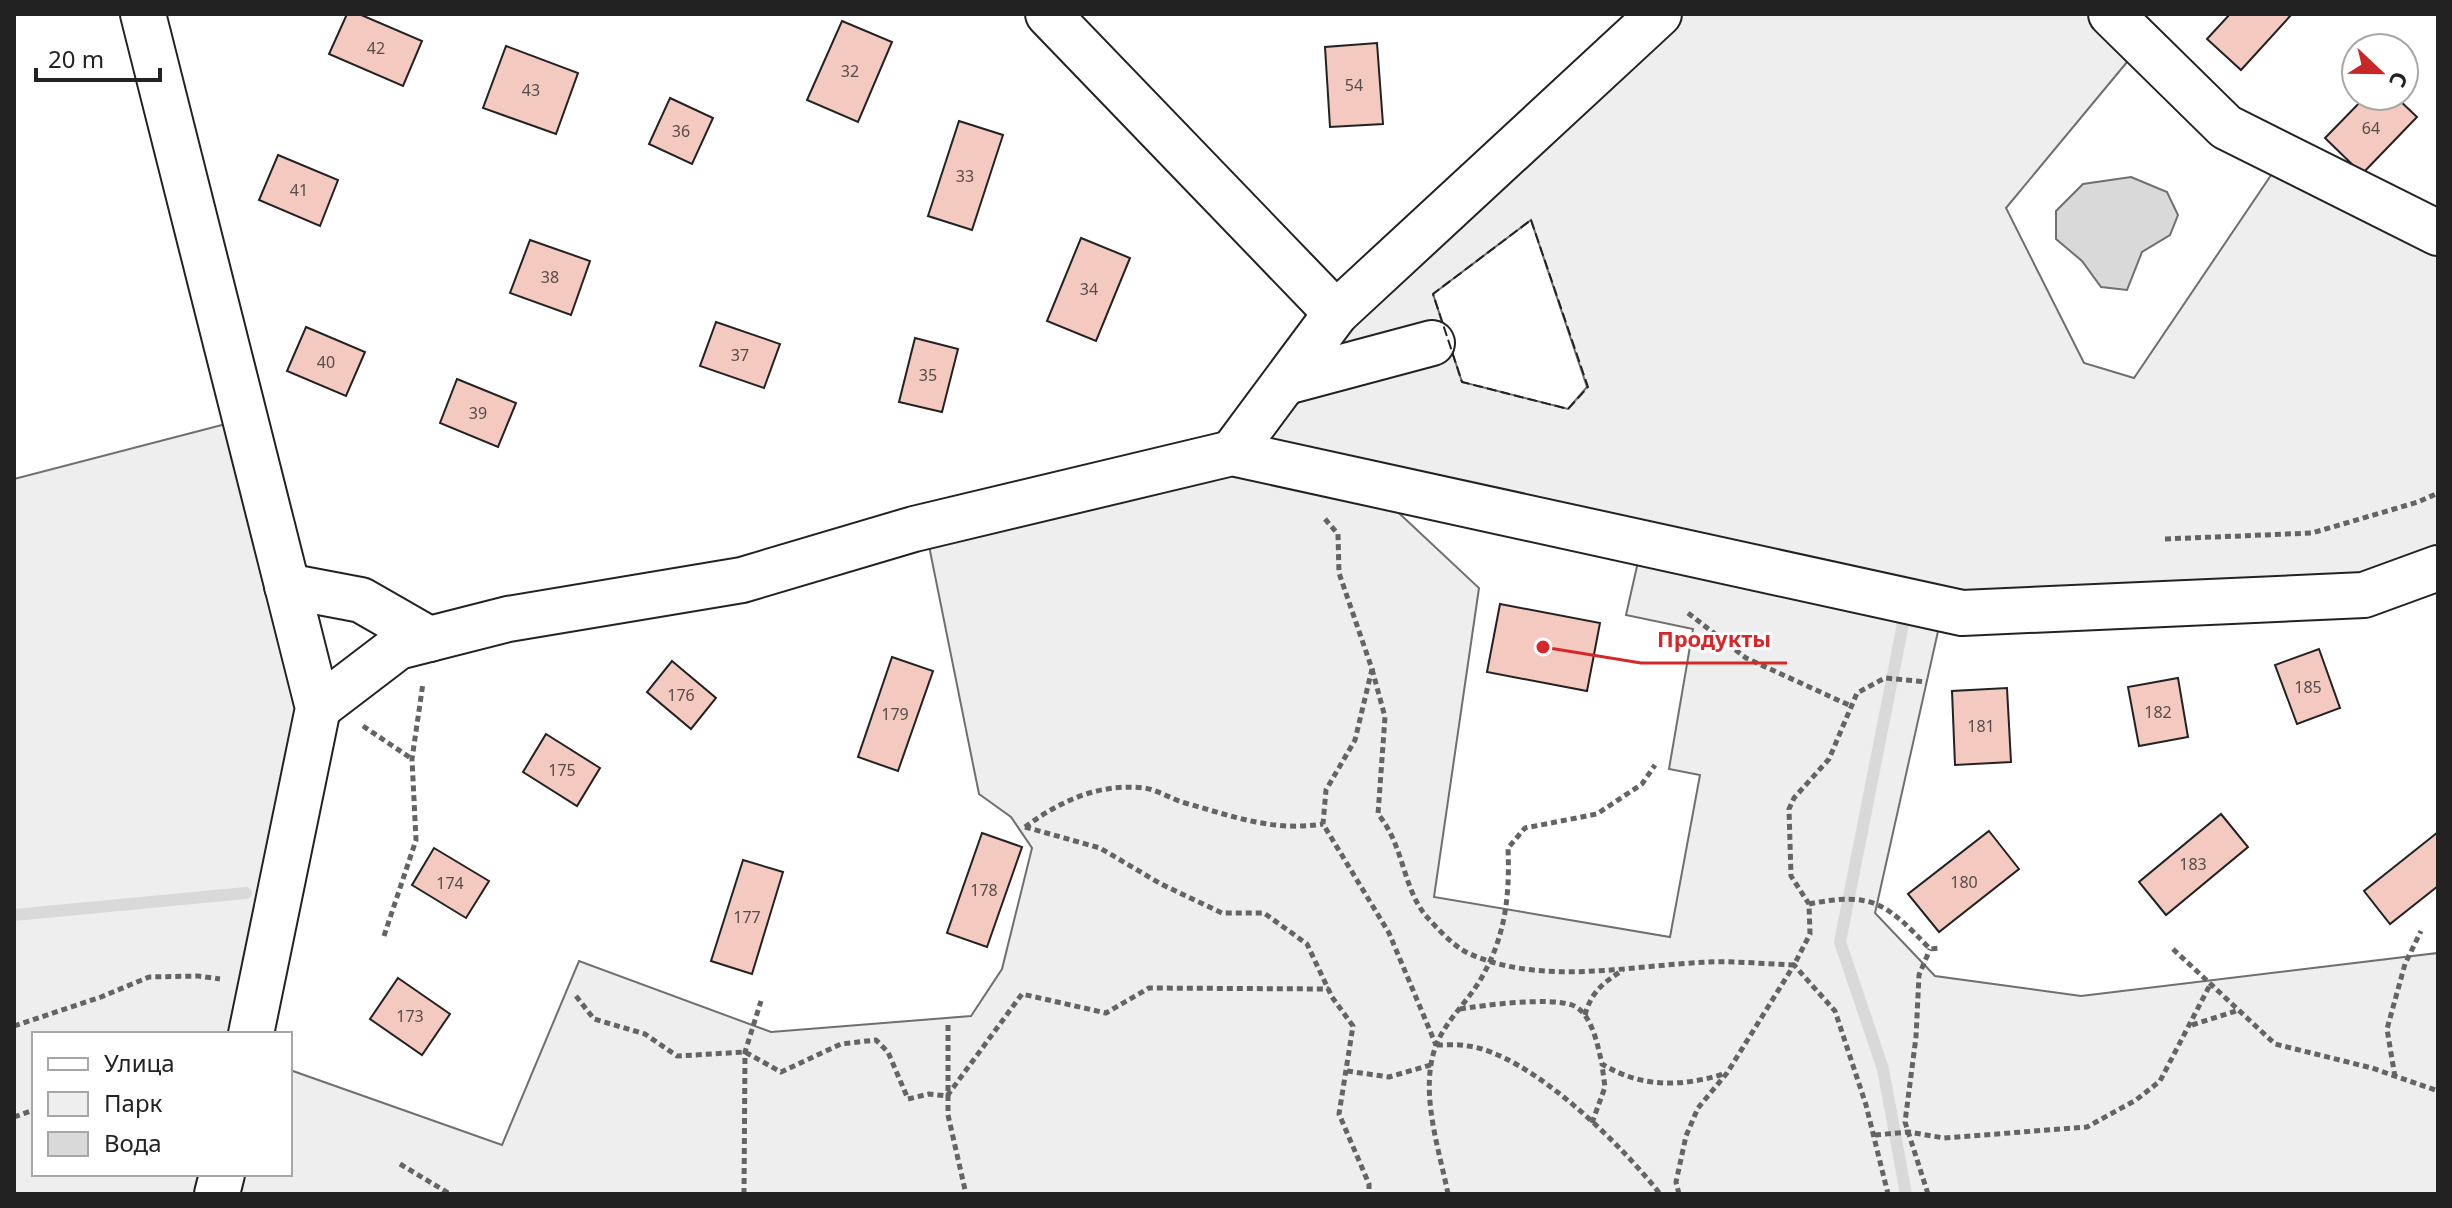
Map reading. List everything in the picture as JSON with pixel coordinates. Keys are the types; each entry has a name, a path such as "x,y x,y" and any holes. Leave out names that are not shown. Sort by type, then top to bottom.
{"street":[{"path":"143,14 319,713 251,1032"},
{"path":"1048,14 1336,313"},
{"path":"1232,453 1336,313 1659,14"},
{"path":"2111,14 2226,127 2438,233"},
{"path":"1286,382 1432,343"},
{"path":"319,713 398,647 508,619 742,580 914,529 1232,453 1962,613 2364,595 2438,568"},
{"path":"287,586 361,600 429,639"}],"path":[{"path":"2165,539 2312,533 2418,502 2438,493"},
{"path":"1323,517 1338,534 1339,573 1385,717 1378,814 1393,833 1413,896 1424,914 1467,952 1540,970 1624,969 1710,962 1794,965 1835,1011 1875,1135 1888,1194"},
{"path":"1688,613 1746,658 1851,706"},
{"path":"384,936 416,840 412,759 429,639"},
{"path":"1372,669 1355,740 1326,790 1323,824 1389,933 1436,1045"},
{"path":"1679,1194 1676,1182 1686,1136 1698,1108 1727,1073 1810,934 1809,904 1791,876 1789,809 1804,783 1829,759 1857,693 1885,678 1927,682"},
{"path":"319,713 412,759"},
{"path":"1448,1194 1429,1089 1436,1045 1479,983 1503,933 1510,892 1508,848 1525,828 1597,814 1642,784 1655,765"},
{"path":"1323,824 1283,828 1256,824 1146,788 1091,791 1056,804 1025,827 1100,848 1161,884 1222,913 1264,913 1307,944 1329,989 1353,1026 1339,1114 1369,1184 1369,1194"},
{"path":"1809,904 1839,899 1871,900 1888,907 1930,949"},
{"path":"2395,1077 2387,1029 2405,964 2421,931"},
{"path":"1930,949 1941,948"},
{"path":"1928,1194 1905,1122 1916,1037 1919,975 1930,949"},
{"path":"2173,949 2275,1044 2438,1091"},
{"path":"1585,1015 1589,999 1602,984 1624,969"},
{"path":"14,1026 101,997 149,977 198,976 260,986"},
{"path":"1875,1135 1909,1132 1944,1138 2087,1127 2136,1100 2160,1081 2211,983"},
{"path":"947,1096 1022,994 1106,1013 1149,988 1329,989"},
{"path":"576,996 594,1019 645,1034 677,1056 745,1052 781,1072 841,1044 876,1040 888,1052 908,1099 929,1094 947,1096"},
{"path":"744,1194 745,1052 761,1001"},
{"path":"1459,1009 1492,1003 1573,1005 1585,1015 1597,1042 1605,1087 1592,1123"},
{"path":"2191,1026 2239,1010"},
{"path":"948,1025 947,1096 951,1138 966,1194"},
{"path":"1436,1045 1470,1046 1506,1060 1572,1102 1641,1169 1660,1194"},
{"path":"1347,1071 1389,1077 1434,1064"},
{"path":"1602,1064 1623,1077 1659,1085 1693,1083 1727,1073"},
{"path":"400,1164 450,1194"}],"green space":[{"path":"1659,14 2109,14 2142,44 2006,208 2084,363 2134,378 2284,156 2438,233 2438,566 2400,582 1943,609 1875,913 1935,976 2081,996 2438,953 2438,1194 14,1194 14,479 245,419 306,659 252,1032 32,1032 32,1176 292,1176 292,1071 502,1145 579,961 771,1032 971,1016 1002,969 1032,848 1011,817 979,794 925,526 1220,456","holes":["1531,220 1587,387 1568,409 1462,382 1433,294","1370,486 1642,544 1626,615 1693,629 1669,769 1700,775 1670,937 1434,897 1479,588"]}],"water":[{"path":"2131,177 2167,192 2178,215 2170,235 2142,252 2127,290 2101,287 2082,261 2056,239 2056,211 2083,184"}],"building":[{"path":"347,14 359,14 422,41 403,86 329,54"},
{"path":"2230,14 2292,14 2241,70 2207,39"},
{"path":"842,21 892,42 858,122 807,100"},
{"path":"1377,43 1383,124 1330,127 1325,47"},
{"path":"506,46 578,73 556,134 483,108"},
{"path":"670,98 713,118 692,164 649,144"},
{"path":"2350,112 2412,112 2417,117 2362,174 2325,138"},
{"path":"959,121 1003,135 972,230 928,216"},
{"path":"278,155 338,180 320,226 259,200"},
{"path":"1081,238 1130,258 1096,341 1047,321"},
{"path":"530,240 590,261 571,315 510,293"},
{"path":"716,322 780,344 764,388 700,366"},
{"path":"306,327 365,352 346,396 287,371"},
{"path":"915,338 958,349 942,412 899,402"},
{"path":"457,379 516,403 498,447 440,423"},
{"path":"1500,604 1600,623 1587,691 1487,672"},
{"path":"2319,649 2340,708 2297,724 2275,665"},
{"path":"892,657 933,671 898,771 858,757"},
{"path":"672,661 716,698 691,729 647,692"},
{"path":"2178,678 2188,737 2139,746 2128,687"},
{"path":"2007,688 2011,762 1955,765 1952,691"},
{"path":"546,734 600,768 577,806 523,772"},
{"path":"2221,814 2248,847 2166,915 2139,882"},
{"path":"1989,831 2019,869 1939,932 1908,894"},
{"path":"2438,832 2438,886 2390,924 2364,891"},
{"path":"982,833 1022,847 987,947 947,933"},
{"path":"434,848 489,881 466,918 412,885"},
{"path":"743,860 783,872 752,974 711,961"},
{"path":"398,978 450,1014 422,1055 370,1019"}],"waterway":[{"path":"1905,614 1840,942 1883,1069 1906,1194"},
{"path":"14,915 246,893"}],"fence":[{"path":"1531,220 1588,387 1568,409 1462,382 1433,294 1531,220"}],"place":[{"name":"Продукты","path":"1543,647"}]}
